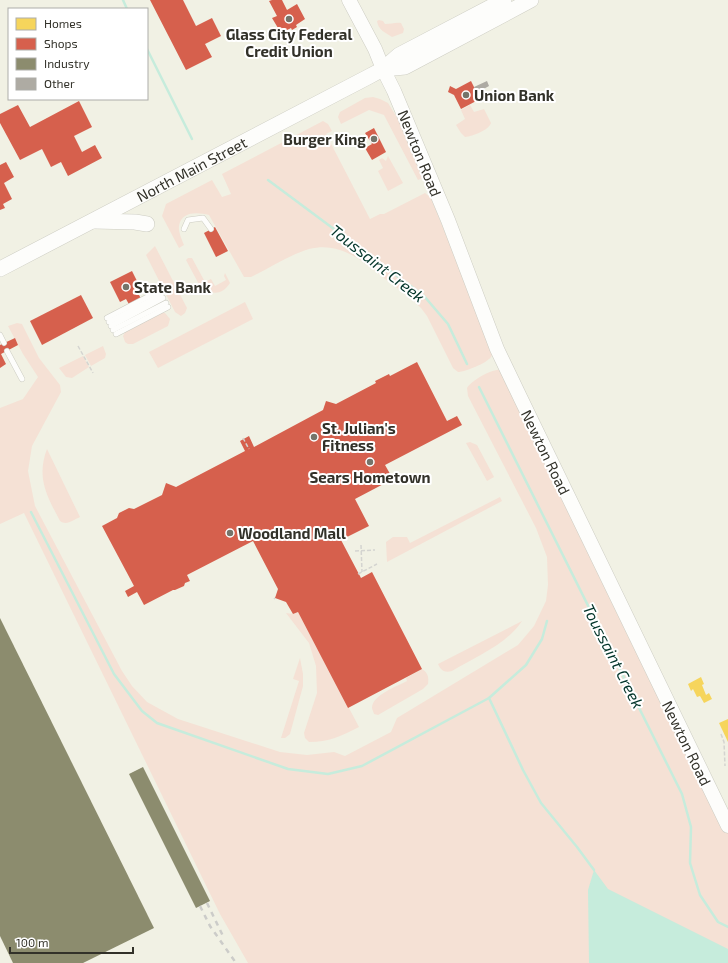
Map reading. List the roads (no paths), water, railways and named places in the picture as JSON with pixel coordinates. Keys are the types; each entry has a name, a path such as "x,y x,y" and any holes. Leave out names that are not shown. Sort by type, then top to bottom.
{"main road":[{"path":"382,69 399,55 504,0"},
{"path":"382,69 405,67 531,0"},
{"name":"North Main Street","path":"0,269 382,69"},
{"path":"91,221 135,222 147,224"}],"street":[{"name":"Newton Road","path":"349,0 375,49 382,69 408,122 497,349 643,654 728,826"}],"lane":[{"path":"184,229 188,220 203,218 211,229"},
{"path":"111,326 163,299"},
{"path":"111,326 163,299"},
{"path":"111,326 163,299"},
{"path":"0,335 4,343"},
{"path":"8,351 22,379"}],"waterway":[{"name":"Toussaint Creek","path":"123,0 127,8"},
{"name":"Toussaint Creek","path":"148,51 192,139"},
{"name":"Toussaint Creek","path":"268,180 424,296 448,324 467,364"},
{"name":"Toussaint Creek","path":"479,387 682,794 691,827 690,863 700,895 718,922 728,927"},
{"path":"31,512 114,674 142,711 157,723 288,769 328,774 362,766 489,698 526,665 542,639 547,621"},
{"path":"489,698 523,770 541,803 594,870"}],"railway":[{"path":"207,903 223,936"},
{"path":"200,906 210,926 236,963"}],"place":[{"name":"Glass City Federal Credit Union","path":"289,19"},
{"name":"Union Bank","path":"466,95"},
{"name":"Burger King","path":"374,139"},
{"name":"State Bank","path":"126,287"},
{"name":"St. Julian's Fitness","path":"314,437"},
{"name":"Sears Hometown","path":"370,462"},
{"name":"Woodland Mall","path":"230,533"}]}
